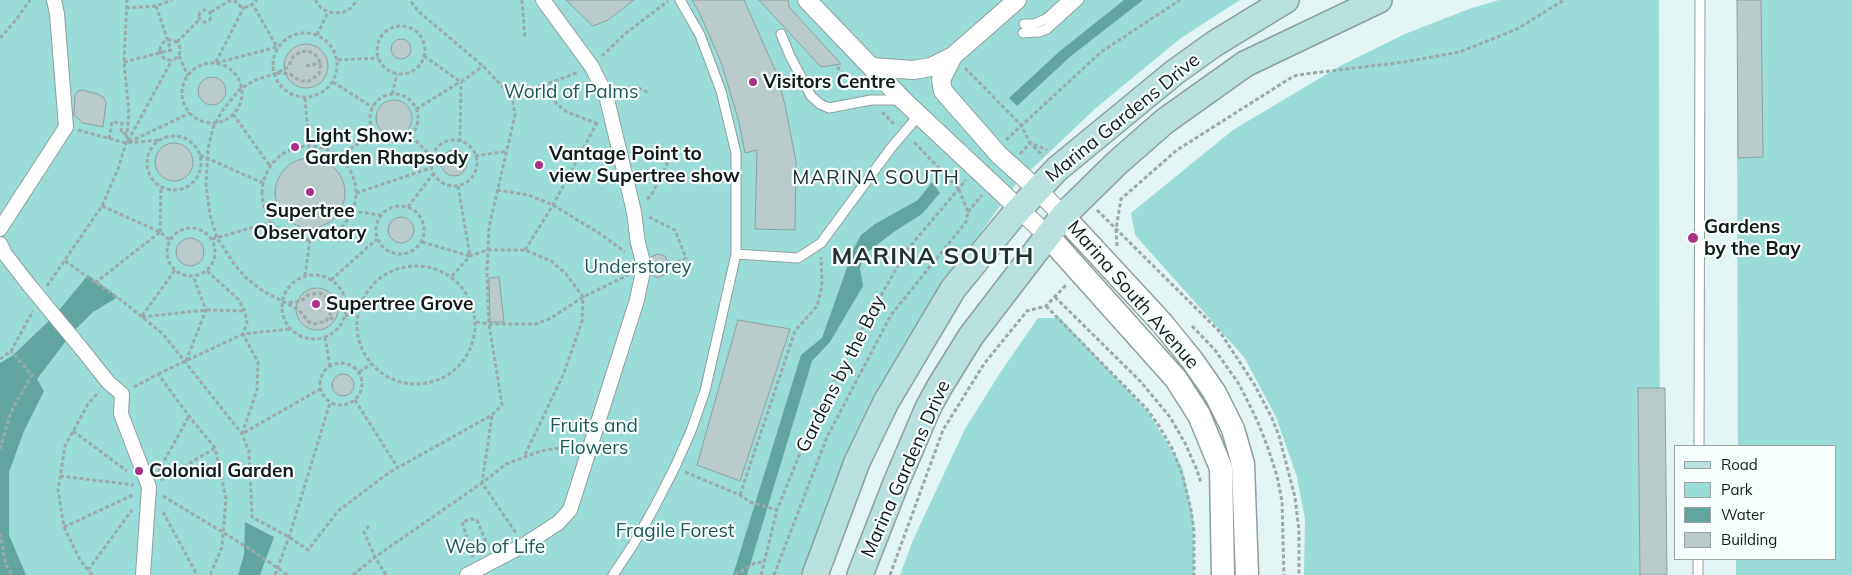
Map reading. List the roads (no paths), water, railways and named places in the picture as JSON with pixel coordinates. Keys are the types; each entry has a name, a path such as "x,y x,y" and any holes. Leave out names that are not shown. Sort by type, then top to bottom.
{"main road":[{"name":"Marina Gardens Drive","path":"815,575 858,462 886,402 953,289 1020,209 1071,157 1175,72 1214,44 1286,0"},
{"name":"Marina Gardens Drive","path":"860,575 896,482 928,408 940,386 970,336 1063,216 1117,162 1165,121 1245,64 1379,0"}],"street":[{"path":"0,229 66,127 57,14 54,0"},
{"path":"472,572 524,545 558,523 570,510 637,300 644,266 638,243 634,212 607,98 595,63 543,0"},
{"path":"807,0 903,100 1048,236"},
{"path":"872,67 912,70 931,67 953,56 1017,0"},
{"path":"953,56 941,80 943,91 995,150 1063,216"},
{"name":"Marina South Avenue","path":"1063,216 1162,323 1192,360 1215,393 1233,429 1243,464 1247,575"},
{"name":"Marina South Avenue","path":"1048,236 1176,379 1198,415 1221,468 1223,575"},
{"path":"0,244 5,254 108,382 122,394 121,414 149,487 143,575"}],"lane":[{"path":"613,575 633,545 675,468 705,391 736,254 736,153 721,91 700,36 680,0"},
{"path":"1067,0 1046,19 1024,28 1039,32 1047,29 1079,0"},
{"path":"1699,445 1700,0"},
{"path":"781,34 811,96 820,104 829,108 871,100 903,100"},
{"path":"736,254 798,258 820,242 891,148 919,115"},
{"path":"1698,560 1698,575"}],"water":[{"path":"1124,0 1143,0 1071,56 1017,106 1009,98 1060,51"},
{"path":"932,182 940,193 922,214 895,231 865,254 860,268 863,286 830,342 812,361 747,575 733,575 801,355 822,338 854,248 861,235 875,224 918,200"},
{"path":"88,275 118,297 93,312 72,333 37,379 44,391 24,431 9,472 9,535 26,575 0,575 0,363 12,356 55,315"},
{"path":"245,522 274,537 260,575 238,575 244,555"}],"place":[{"name":"Visitors Centre","path":"753,82"},
{"name":"Light Show: Garden Rhapsody","path":"295,147"},
{"name":"Vantage Point to view Supertree show","path":"539,165"},
{"name":"Supertree Observatory","path":"310,192"},
{"name":"Gardens by the Bay","path":"1693,238"},
{"name":"Supertree Grove","path":"316,304"},
{"name":"Colonial Garden","path":"139,471"}],"district":[{"name":"MARINA SOUTH","path":"876,178"},
{"name":"MARINA SOUTH","path":"933,257"}],"park label":[{"name":"World of Palms","path":"571,92"},
{"name":"Understorey","path":"638,267"},
{"name":"Fruits and Flowers","path":"594,437"},
{"name":"Fragile Forest","path":"675,531"},
{"name":"Web of Life","path":"495,547"}]}
